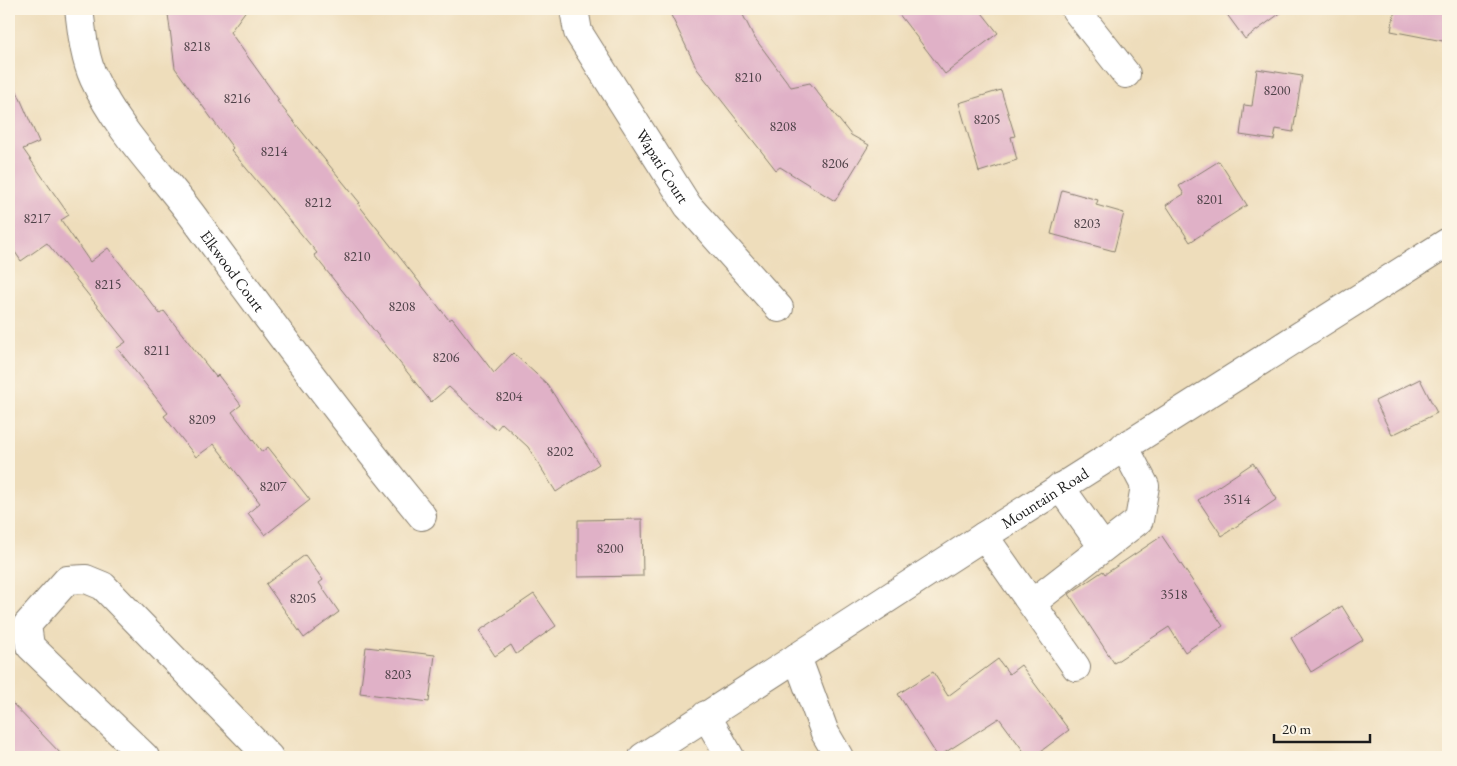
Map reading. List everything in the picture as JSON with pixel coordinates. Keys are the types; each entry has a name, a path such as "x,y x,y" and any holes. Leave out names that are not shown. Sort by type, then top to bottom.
{"street":[{"name":"Elkwood Court","path":"79,9 83,40 92,77 110,111 154,171 196,221 352,430 422,516"},
{"name":"Wapati Court","path":"574,9 578,32 688,206 779,308"},
{"path":"1075,9 1126,74"},
{"name":"Mountain Road","path":"643,757 1124,446 1448,242"},
{"path":"1032,603 1085,564 1103,547 1139,520 1145,486 1124,446"},
{"path":"1060,487 1103,547"},
{"path":"984,536 1076,667"},
{"path":"145,757 30,646 27,626 67,580 86,579 103,586 269,757"},
{"path":"797,656 825,733 839,757"},
{"path":"706,715 730,757"}],"building":[{"path":"205,9 247,9 230,32 279,100 277,101 360,203 358,204 449,320 452,318 494,373 513,353 547,384 599,464 556,492 528,447 502,423 496,430 449,387 431,402 314,255 317,253 231,150 233,148 175,68 168,14"},
{"path":"668,9 740,9 754,37 791,87 810,83 851,135 869,145 835,201 780,167 776,170 697,69"},
{"path":"895,9 979,9 998,33 945,74"},
{"path":"1223,9 1286,9 1245,39"},
{"path":"1395,9 1448,9 1448,42 1391,31"},
{"path":"1257,69 1302,76 1293,132 1276,129 1274,140 1240,135 1244,105 1252,106"},
{"path":"9,73 39,142 23,149 69,215 61,220 90,262 108,248 160,314 164,311 216,377 218,375 241,405 232,412 262,452 268,447 310,500 265,535 248,513 260,503 214,444 196,457 164,416 168,413 117,348 126,342 47,243 21,261 9,243"},
{"path":"1001,90 1015,136 1011,137 1017,160 979,172 959,103"},
{"path":"1219,161 1247,205 1190,242 1166,205 1184,194 1179,186"},
{"path":"1062,190 1098,200 1096,205 1124,213 1114,251 1051,234"},
{"path":"1420,379 1437,413 1392,435 1375,401"},
{"path":"1253,463 1277,499 1222,536 1198,500"},
{"path":"642,519 643,576 578,577 578,520"},
{"path":"1162,536 1223,626 1185,652 1169,627 1114,663 1069,594 1103,571 1105,574"},
{"path":"305,555 323,580 319,583 339,612 304,638 266,584"},
{"path":"534,594 556,626 516,654 511,645 495,656 479,631"},
{"path":"1342,606 1363,640 1311,672 1291,638"},
{"path":"366,647 435,655 429,702 360,693"},
{"path":"998,659 1009,674 1021,665 1069,730 1033,757 1028,757 999,718 938,757 898,694 933,672 948,696"},
{"path":"9,700 64,757 9,757"}]}
